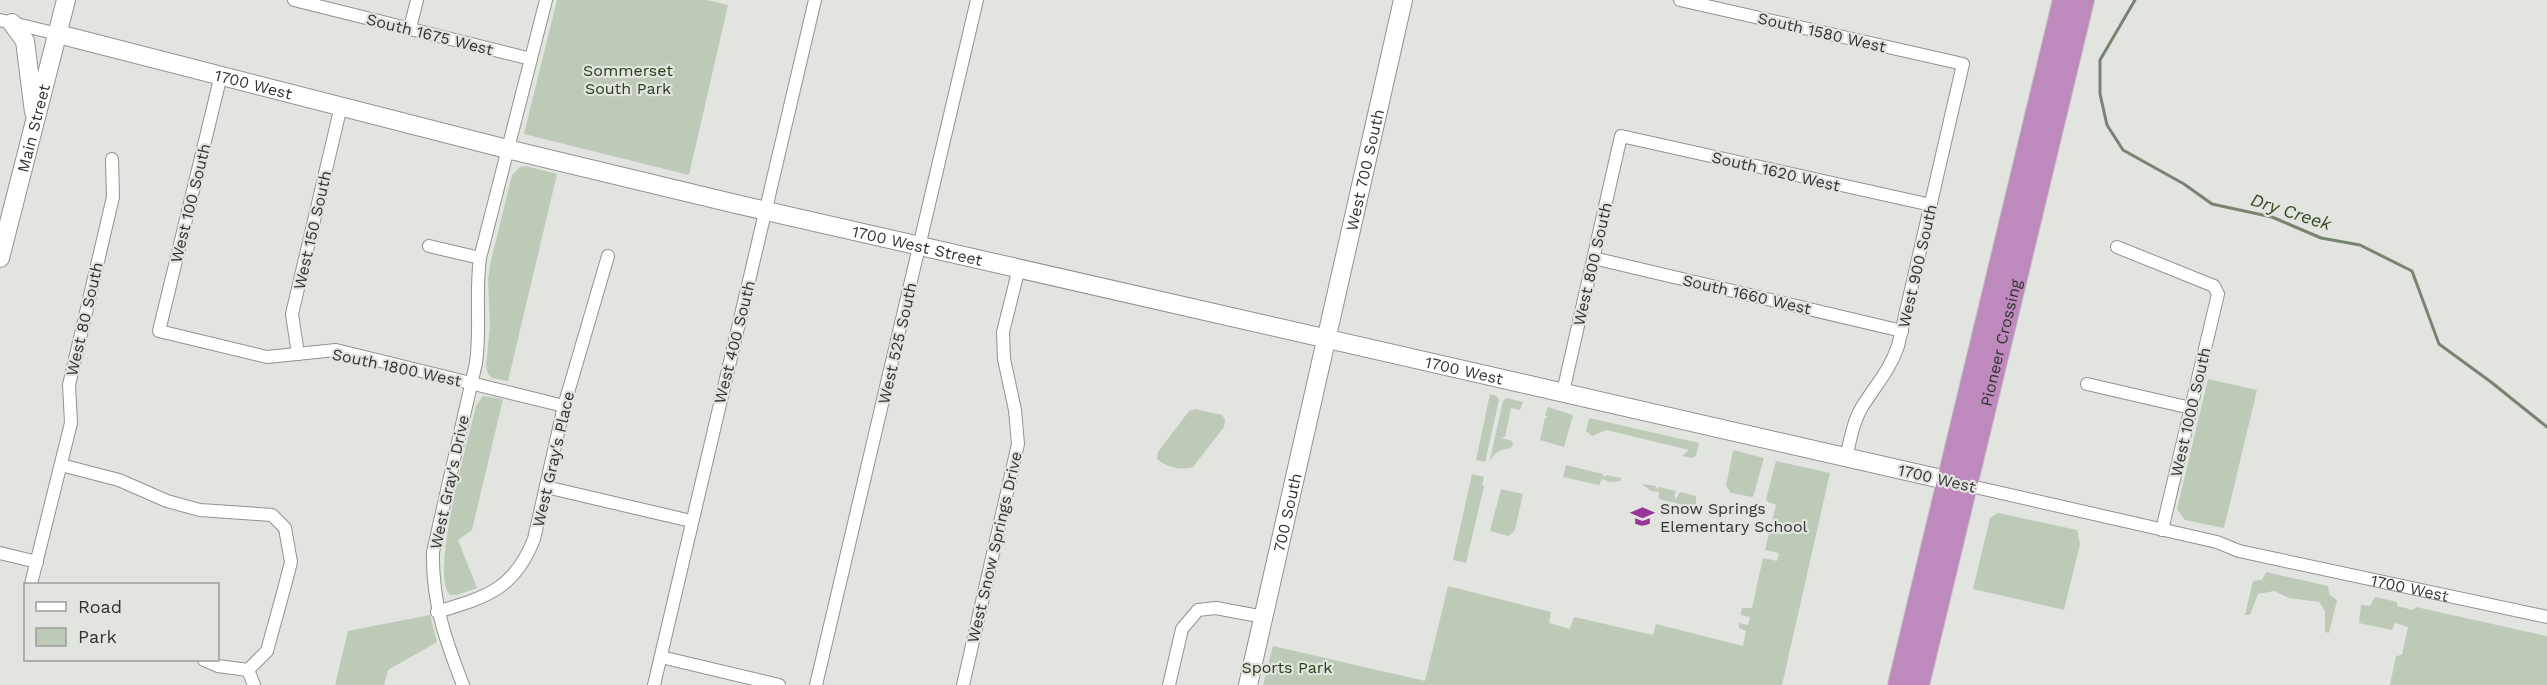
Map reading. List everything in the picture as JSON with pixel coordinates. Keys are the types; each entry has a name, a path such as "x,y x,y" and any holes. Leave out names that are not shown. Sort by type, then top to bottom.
{"highway":[{"name":"Pioneer Crossing","path":"1918,685 1957,482 2064,0"},
{"name":"Pioneer Crossing","path":"1957,482 2083,0"},
{"path":"1899,685 1942,506 1957,482"}],"street":[{"name":"Main Street","path":"0,258 66,0"},
{"name":"South 1675 West","path":"294,0 531,60"},
{"path":"410,28 417,0"},
{"name":"West Gray's Drive","path":"463,685 437,612 432,580 433,552 479,342 480,258 546,0"},
{"name":"West 400 South","path":"654,685 814,0"},
{"name":"West 525 South","path":"816,685 977,0"},
{"name":"West 700 South","path":"1328,339 1403,0"},
{"name":"South 1580 West","path":"1680,0 1964,64"},
{"name":"1700 West","path":"6,22 507,149"},
{"path":"6,22 25,41 29,64 29,89 35,118"},
{"name":"West 900 South","path":"1846,458 1852,431 1861,409 1892,363 1902,331 1964,64"},
{"name":"West 100 South","path":"159,331 221,75"},
{"name":"West 150 South","path":"298,354 292,314 341,106"},
{"name":"South 1620 West","path":"1622,136 1931,206"},
{"name":"West 800 South","path":"1563,392 1622,136"},
{"name":"1700 West Street","path":"507,149 1328,339"},
{"name":"West 80 South","path":"32,583 71,423 69,385 113,198 112,159"},
{"path":"429,246 480,258"},
{"name":"West 1000 South","path":"2117,247 2214,286 2218,294 2162,530"},
{"name":"West Gray's Place","path":"437,612 490,593 516,574 526,558 534,538 564,406 608,256"},
{"name":"South 1660 West","path":"1593,258 1902,331"},
{"name":"West Snow Springs Drive","path":"963,685 1018,444 1015,410 1004,359 1003,332 1019,268"},
{"name":"South 1800 West","path":"159,331 267,357 336,351 564,406"},
{"name":"1700 West","path":"1328,339 2217,542 2284,561 2547,617"},
{"name":"700 South","path":"1248,685 1328,339"},
{"path":"2087,384 2191,408"},
{"path":"61,465 119,480 167,501 200,510 272,515 285,528 291,562 284,589 267,651 248,670"},
{"path":"546,487 691,521"},
{"path":"0,553 37,562"},
{"path":"1169,685 1182,628 1198,610 1216,608 1264,616"},
{"path":"661,657 779,685"},
{"path":"206,661 218,666 248,670"},
{"path":"248,670 254,685"}],"green space":[{"name":"Sommerset South Park","path":"557,0 707,0 728,5 689,175 524,134"},
{"path":"526,166 557,174 508,381 492,378 486,366 490,325 488,281 512,175 520,167"},
{"path":"2208,379 2257,390 2224,528 2185,520 2177,509"},
{"path":"1490,394 1497,396 1499,400 1485,462 1476,460"},
{"path":"483,396 503,399 472,530 458,540 477,588 450,595 445,582 444,561 447,534 476,406"},
{"path":"1507,398 1523,402 1520,410 1511,408 1505,437 1501,438 1512,441 1513,444 1511,448 1495,454 1489,464 1503,401"},
{"path":"1548,407 1573,415 1564,447 1540,440 1545,418 1548,417 1545,415"},
{"path":"1195,409 1222,415 1225,420 1224,427 1193,467 1179,468 1161,462 1157,459 1158,452 1189,411"},
{"path":"1589,418 1699,443 1696,456 1692,458 1682,456 1689,450 1606,430 1592,436 1586,431"},
{"path":"1733,450 1764,458 1753,497 1731,493 1726,486"},
{"name":"Sports Park","path":"1776,461 1830,473 1782,685 1263,685 1273,646 1425,681 1448,586 1551,612 1549,623 1570,629 1574,617 1653,635 1656,624 1743,646 1746,631 1739,628 1739,623 1748,625 1750,617 1741,615 1742,608 1752,608 1763,558 1777,561 1779,553 1765,550 1776,505 1766,499"},
{"path":"1566,465 1603,474 1604,477 1606,475 1621,478 1621,481 1610,482 1602,479 1599,485 1563,477"},
{"path":"1472,474 1484,477 1482,485 1484,486 1466,563 1453,560"},
{"path":"1642,484 1656,486 1657,490 1659,487 1676,491 1674,496 1676,499 1680,492 1696,496 1696,508 1659,499 1659,492 1651,491"},
{"path":"1501,489 1523,494 1515,530 1509,536 1490,531"},
{"path":"1998,513 2077,530 2080,544 2064,610 1973,589 1990,518"},
{"path":"2266,572 2328,586 2329,594 2337,600 2329,633 2325,632 2325,611 2319,602 2289,598 2274,591 2258,594 2250,615 2245,615 2253,581 2262,580"},
{"path":"2375,597 2397,602 2397,606 2413,610 2416,607 2547,636 2547,685 2390,685 2396,656 2402,655 2408,627 2395,623 2392,630 2359,623 2361,605 2370,606"},
{"path":"430,615 437,642 388,670 384,685 335,685 348,631"}],"waterway":[{"name":"Dry Creek","path":"2135,0 2100,60 2100,94 2107,125 2123,150 2184,184 2212,204 2272,217 2321,238 2360,245 2412,271 2439,344 2547,427"}],"place":[{"name":"Snow Springs Elementary School","path":"1642,517"}]}
